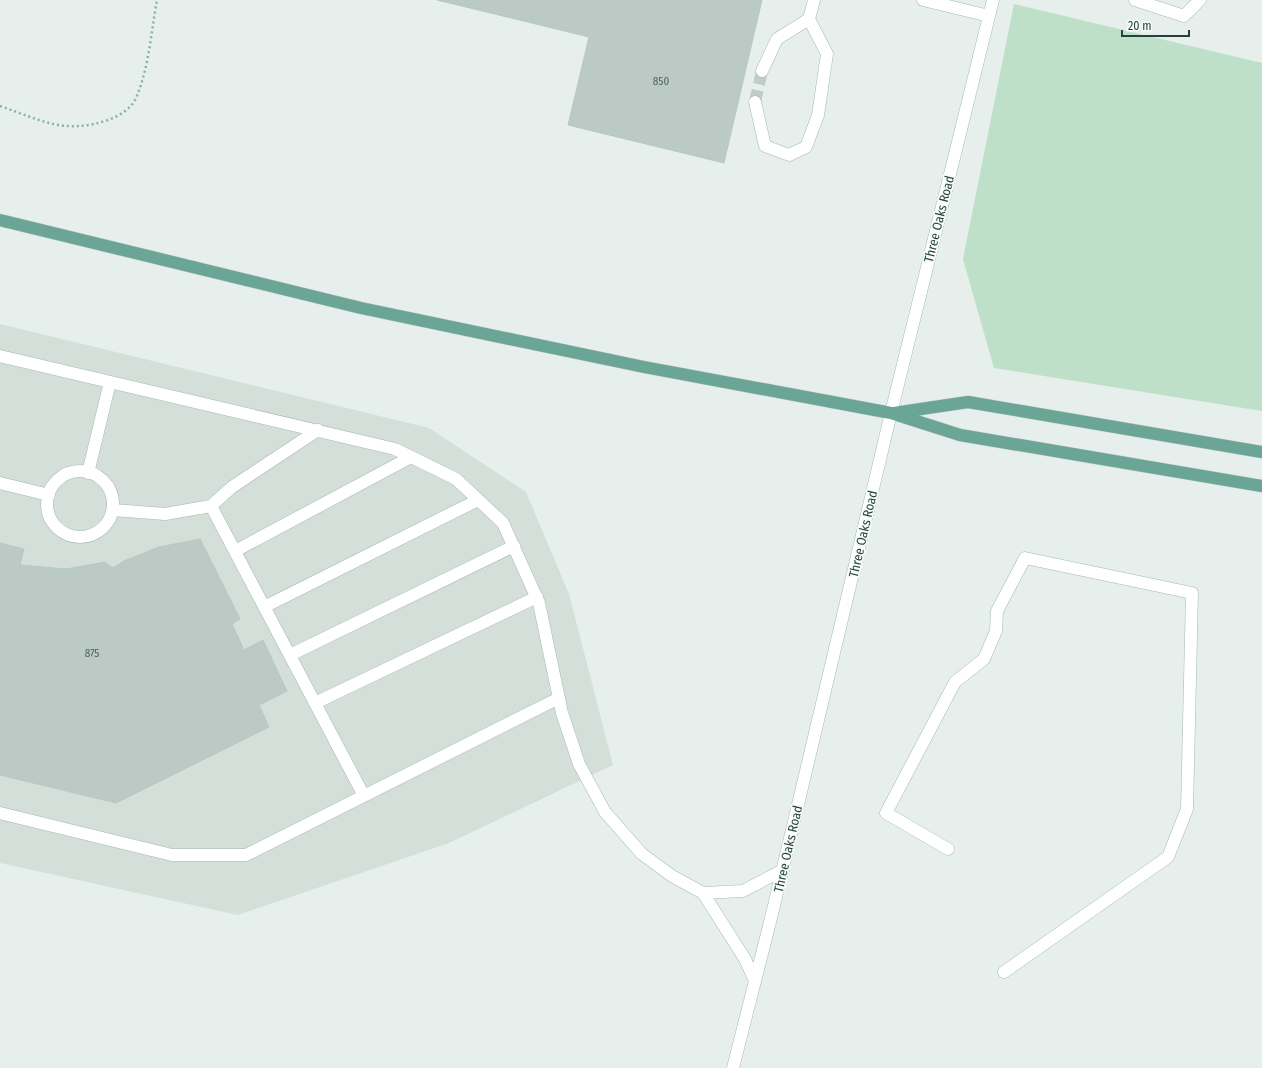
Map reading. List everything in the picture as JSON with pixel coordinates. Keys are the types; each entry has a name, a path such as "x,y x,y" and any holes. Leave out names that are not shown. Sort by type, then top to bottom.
{"main road":[{"path":"0,220 361,308 637,365 891,413 960,435 1262,486"},
{"path":"891,413 968,402 1262,452"}],"street":[{"path":"755,102 765,146 789,155 806,147 818,115 827,54 809,20 814,0"},
{"path":"923,0 989,16"},
{"name":"Three Oaks Road","path":"734,1068 992,0"},
{"path":"1135,0 1184,16 1200,0"},
{"path":"762,71 777,39 809,20"},
{"path":"0,356 395,449 456,479 504,523 537,597 562,713 579,764 605,812 642,854 672,876 703,893 745,958 755,981"},
{"path":"88,472 110,382"},
{"path":"113,510 165,514 211,506 232,487 318,430"},
{"path":"235,551 411,457"},
{"path":"72,472 88,472 103,480 110,489 113,499 113,510 103,528 94,534 85,537 64,533 56,527 50,517 48,506 49,495 54,485 62,477 72,472"},
{"path":"0,483 49,495"},
{"path":"264,607 478,500"},
{"path":"211,506 364,796"},
{"path":"290,655 514,546"},
{"path":"948,849 886,813 955,682 984,659 996,631 997,611 1025,558 1192,593 1187,809 1168,858 1004,972"},
{"path":"314,703 537,597"},
{"path":"0,813 172,855 246,855 559,698"},
{"path":"703,893 743,891 783,870"}],"path":[{"path":"0,106 46,122 71,128 90,126 124,113 136,99 144,72 158,0"}],"shaded area":[{"path":"0,324 429,428 526,492 569,594 613,765 449,843 238,915 0,863"}],"green space":[{"path":"1014,4 1262,63 1262,411 994,368 963,259"}],"building":[{"path":"437,0 762,0 724,163 568,125 589,37"},
{"path":"200,539 240,619 232,624 244,650 263,640 287,691 259,705 269,727 116,803 0,775 0,543 24,549 20,565 66,569 105,562 113,568 124,561 159,547"}],"tunnel":[{"path":"755,102 762,71"}]}
